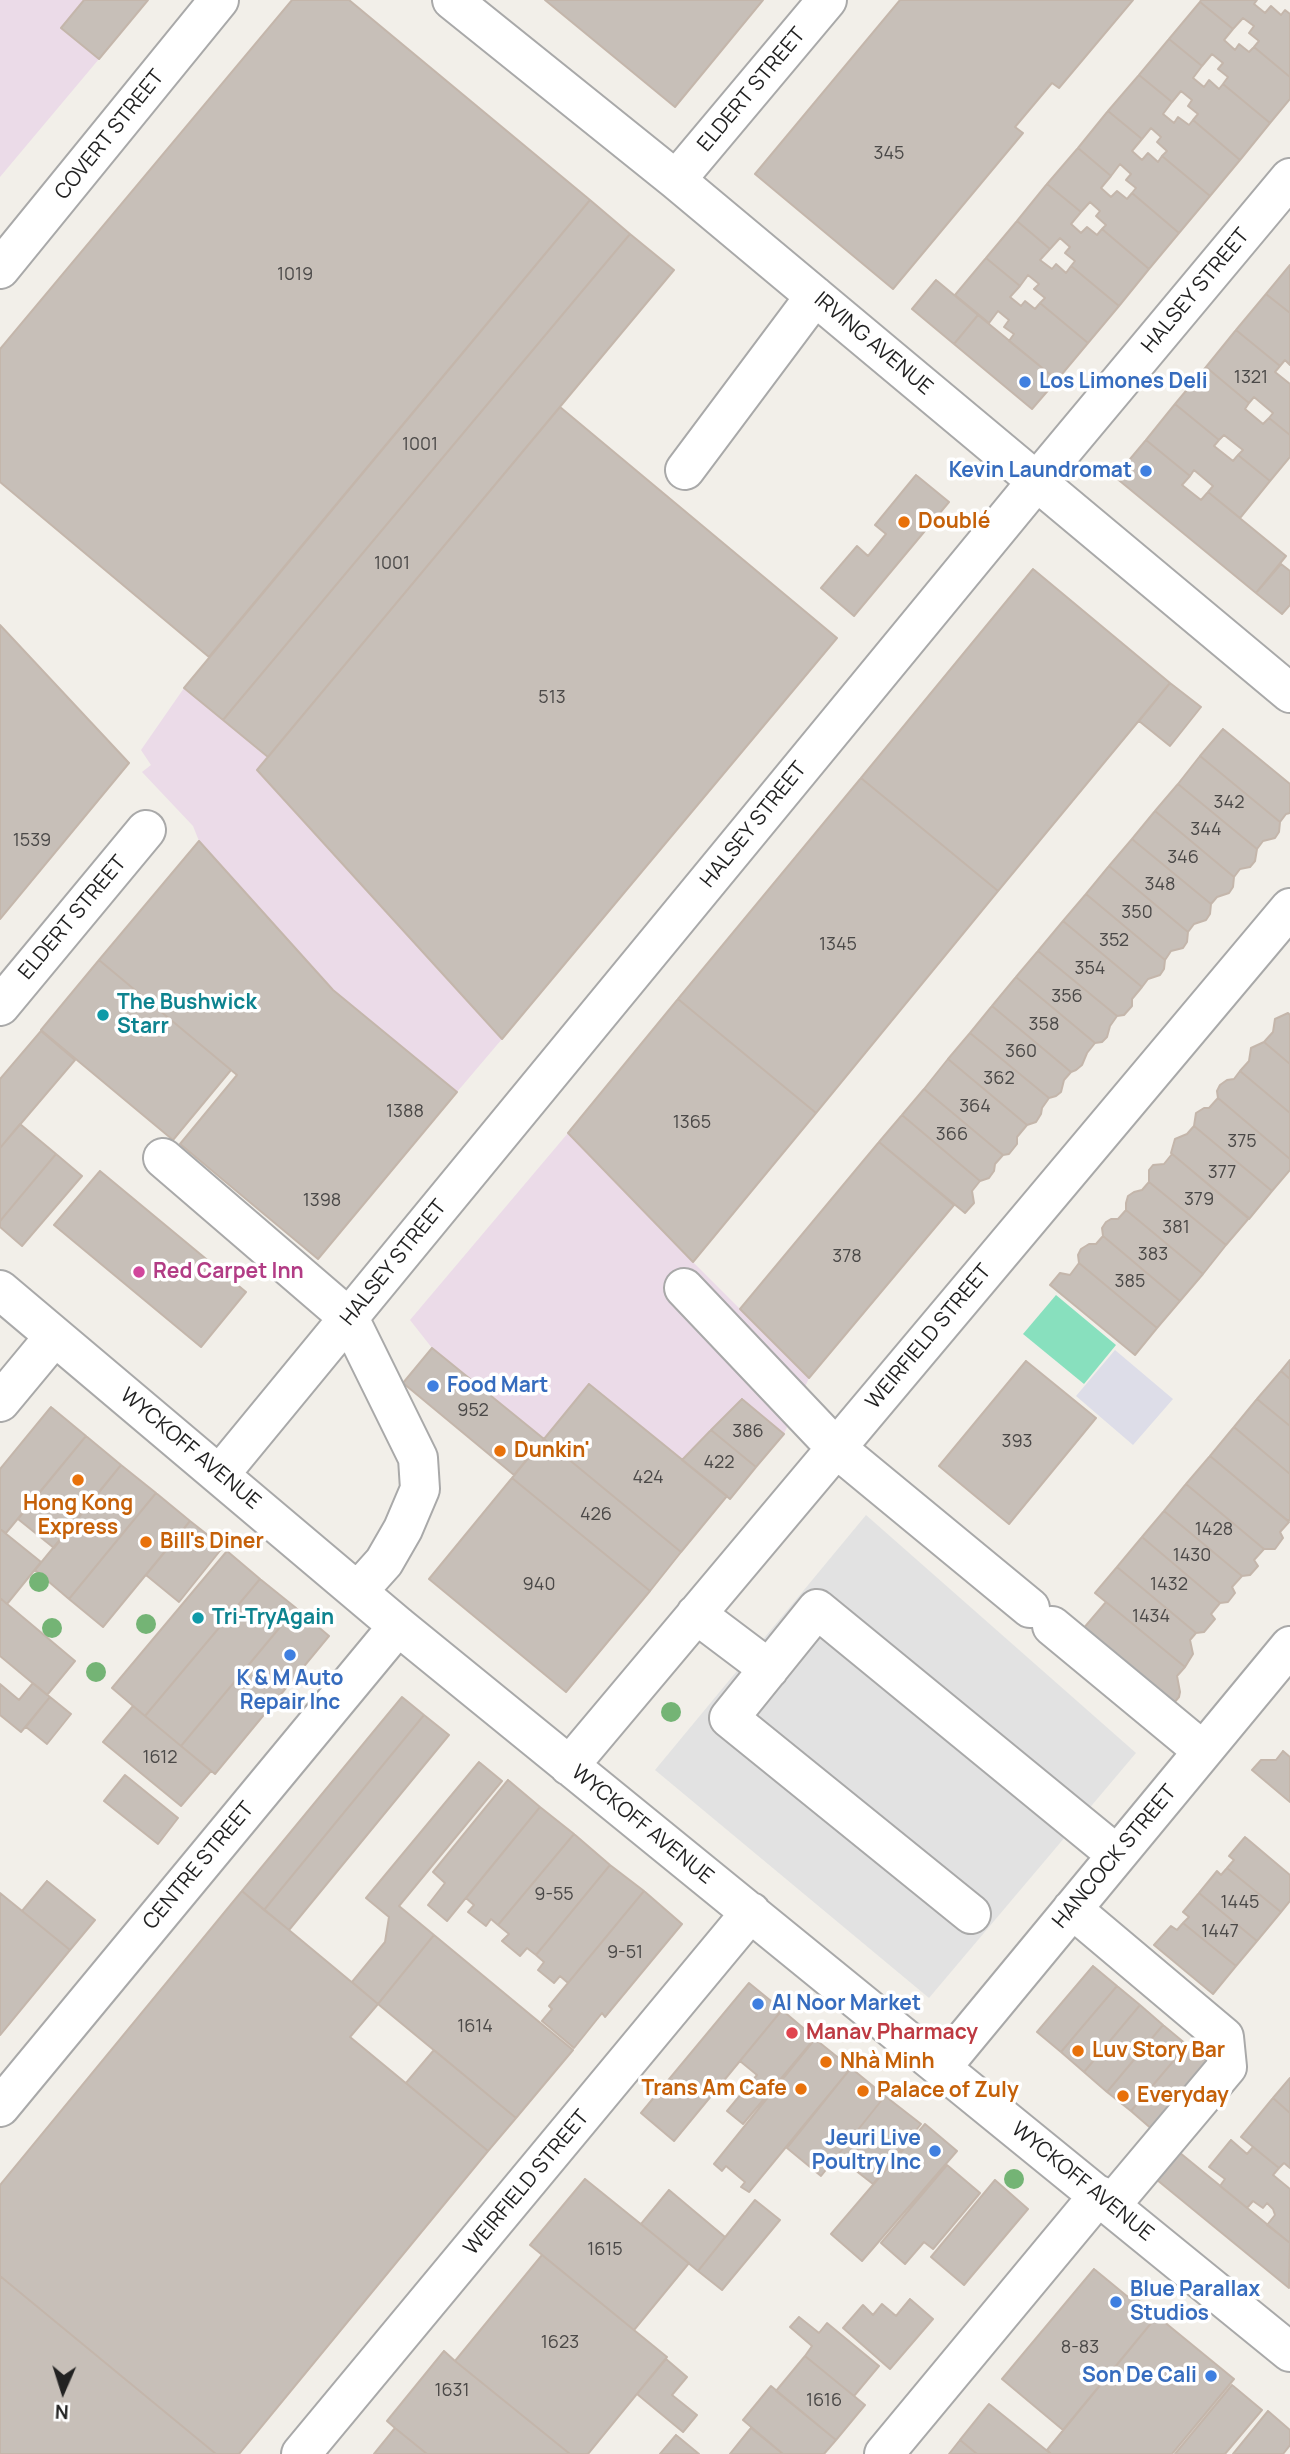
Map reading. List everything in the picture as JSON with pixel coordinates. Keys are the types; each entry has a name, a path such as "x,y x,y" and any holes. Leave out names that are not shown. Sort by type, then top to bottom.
{"street":[{"name":"COVERT STREET","path":"0,269 219,0"},
{"name":"IRVING AVENUE","path":"452,0 676,180 1290,693"},
{"name":"ELDERT STREET","path":"676,180 827,0"},
{"name":"HALSEY STREET","path":"220,1474 1037,481 1290,178"},
{"path":"685,470 815,296"},
{"name":"ELDERT STREET","path":"0,1006 146,830"},
{"name":"WEIRFIELD STREET","path":"569,1766 1290,908"},
{"path":"163,1158 349,1318 418,1458 420,1489 403,1529 384,1562 358,1591"},
{"path":"684,1288 836,1448 1203,1751"},
{"name":"WYCKOFF AVENUE","path":"0,1290 398,1626 1290,2353"},
{"path":"0,1402 54,1337"},
{"path":"971,1914 729,1718 817,1609 1117,1855"},
{"path":"696,1614 769,1669"},
{"name":"CENTRE STREET","path":"0,2107 398,1626"},
{"name":"HANCOCK STREET","path":"941,2068 1290,1646"},
{"path":"884,2454 1105,2200 1227,2067 1224,2037 1072,1909"},
{"name":"WEIRFIELD STREET","path":"301,2454 751,1912"}],"shaded area":[{"path":"0,0 84,0 61,28 99,59 0,177"},
{"path":"184,688 268,757 257,770 502,1039 457,1092 333,990 199,841 193,826 142,772 151,765 141,750"},
{"path":"568,1133 809,1378 784,1434 742,1399 682,1460 544,1439 432,1348 410,1320"},
{"path":"1115,1350 1173,1399 1133,1445 1076,1396"},
{"path":"866,1515 1136,1753 929,1998 655,1770"}],"green space":[{"path":"1056,1295 1116,1345 1084,1384 1023,1334"}],"building":[{"path":"84,0 148,0 99,59 61,28"},
{"path":"292,0 349,0 590,200 209,657 0,482 0,349"},
{"path":"545,0 763,0 675,107"},
{"path":"900,0 1133,0 1059,88 1052,83 1015,127 1023,133 893,289 755,174"},
{"path":"1257,0 1254,4 1265,13 1271,6 1281,15 1285,10 1290,14 1290,77 1254,47 1259,41 1249,33 1254,26 1243,18 1233,29 1200,2"},
{"path":"1200,2 1233,29 1224,40 1235,50 1239,44 1249,52 1254,47 1290,77 1290,99 1270,123 1223,84 1228,77 1218,69 1223,63 1212,54 1202,66 1169,39"},
{"path":"1169,39 1202,66 1193,78 1204,87 1209,80 1219,89 1223,84 1270,123 1240,160 1193,120 1198,114 1188,106 1192,100 1181,91 1172,102 1139,75"},
{"path":"1139,75 1172,102 1163,114 1174,123 1178,117 1189,125 1193,120 1240,160 1210,196 1162,156 1167,151 1157,142 1161,137 1151,128 1142,139 1108,111"},
{"path":"1108,111 1142,139 1132,151 1142,160 1148,153 1158,162 1162,156 1210,196 1179,233 1132,193 1136,188 1126,180 1131,174 1120,164 1111,176 1078,148"},
{"path":"1078,148 1111,176 1101,188 1111,197 1117,191 1127,199 1132,193 1179,233 1149,269 1102,229 1106,225 1096,216 1100,211 1090,202 1081,212 1047,184"},
{"path":"1047,184 1081,212 1071,224 1081,233 1087,227 1097,235 1102,229 1149,269 1119,306 1071,266 1075,261 1065,253 1070,247 1060,238 1050,249 1017,221"},
{"path":"590,200 630,234 223,720 184,688"},
{"path":"1017,221 1050,249 1040,260 1052,269 1056,264 1066,273 1071,266 1119,306 1088,343 1040,303 1045,298 1034,289 1039,284 1028,275 1020,286 986,258"},
{"path":"630,234 674,270 268,757 223,720"},
{"path":"986,258 1020,286 1010,297 1021,306 1025,301 1035,309 1040,303 1088,343 1057,380 1009,341 1014,334 1004,327 1009,320 998,311 989,323 955,295"},
{"path":"1290,265 1290,313 1266,294"},
{"path":"936,280 978,315 954,344 912,309"},
{"path":"1266,294 1290,313 1290,365 1285,360 1280,366 1236,330"},
{"path":"978,315 1057,380 1032,409 954,344"},
{"path":"1236,330 1280,366 1275,372 1290,384 1290,435 1269,418 1273,413 1254,397 1249,403 1206,367"},
{"path":"1206,367 1249,403 1245,409 1263,424 1269,418 1290,435 1290,457 1270,481 1238,455 1243,450 1224,435 1219,440 1175,404"},
{"path":"1175,404 1219,440 1214,446 1233,461 1238,455 1270,481 1240,518 1208,492 1213,486 1194,470 1190,476 1146,440"},
{"path":"560,407 837,638 502,1039 257,770"},
{"path":"1146,440 1190,476 1182,485 1201,500 1208,492 1286,556 1256,593 1115,477"},
{"path":"916,475 949,502 854,616 821,588 857,546 868,556 886,534 875,525"},
{"path":"1281,564 1290,571 1290,605 1282,614 1256,593"},
{"path":"1033,569 1170,683 998,891 861,778"},
{"path":"0,625 129,763 0,919"},
{"path":"1170,683 1201,707 1170,746 1139,721"},
{"path":"1223,729 1290,784 1290,813 1280,822 1200,756"},
{"path":"1200,756 1280,822 1275,838 1263,841 1257,849 1178,784"},
{"path":"861,778 998,891 816,1113 678,999"},
{"path":"1178,784 1257,849 1255,861 1250,867 1240,869 1234,877 1155,811"},
{"path":"1155,811 1234,877 1229,893 1217,897 1211,904 1132,839"},
{"path":"1132,839 1211,904 1206,920 1194,924 1188,932 1109,866"},
{"path":"199,841 333,990 457,1092 318,1259 180,1144 237,1075 99,960"},
{"path":"1109,866 1188,932 1183,948 1171,951 1165,960 1086,894"},
{"path":"1086,894 1165,960 1160,975 1148,979 1142,987 1063,921"},
{"path":"1063,921 1142,987 1124,1015 1117,1016 1038,951"},
{"path":"1038,951 1117,1016 1102,1042 1095,1043 1016,977"},
{"path":"99,960 231,1070 173,1140 41,1030"},
{"path":"1016,977 1095,1043 1076,1070 1071,1072 992,1006"},
{"path":"678,999 816,1113 693,1262 568,1133"},
{"path":"992,1006 1071,1072 1064,1080 1061,1092 1056,1096 1049,1098 970,1033"},
{"path":"1288,1013 1290,1064 1264,1042 1273,1032 1275,1019"},
{"path":"41,1031 75,1060 0,1148 0,1079"},
{"path":"970,1033 1049,1098 1036,1122 1027,1125 948,1059"},
{"path":"1264,1042 1290,1064 1290,1113 1240,1071 1249,1061 1251,1048"},
{"path":"948,1059 1027,1125 1017,1137 1017,1144 1009,1154 1003,1155 924,1089"},
{"path":"1240,1071 1290,1113 1290,1159 1218,1098 1220,1085 1234,1079"},
{"path":"924,1089 1003,1155 995,1164 989,1178 980,1181 902,1115"},
{"path":"1218,1098 1290,1159 1290,1170 1272,1191 1194,1126 1196,1113 1209,1108"},
{"path":"902,1115 980,1181 972,1191 974,1203 965,1213 879,1142"},
{"path":"20,1124 56,1154 0,1221 0,1148"},
{"path":"1194,1126 1272,1191 1249,1219 1171,1153 1175,1139 1187,1134"},
{"path":"879,1142 954,1205 809,1378 740,1309"},
{"path":"56,1154 82,1176 22,1246 0,1227 0,1221"},
{"path":"1172,1154 1249,1218 1226,1245 1149,1182 1149,1170 1153,1165 1164,1164"},
{"path":"100,1171 246,1292 201,1347 54,1225"},
{"path":"1149,1182 1226,1245 1203,1274 1126,1210 1128,1196 1142,1190"},
{"path":"1126,1210 1203,1274 1180,1301 1103,1236 1102,1228 1106,1222 1118,1219"},
{"path":"1103,1236 1180,1301 1157,1328 1079,1263 1078,1255 1081,1249 1089,1244 1096,1244"},
{"path":"1079,1263 1157,1328 1135,1355 1050,1285 1060,1273 1070,1275"},
{"path":"432,1348 544,1439 514,1475 403,1383"},
{"path":"1290,1360 1290,1379 1281,1371"},
{"path":"1026,1361 1096,1418 1009,1524 939,1466"},
{"path":"1281,1371 1290,1379 1290,1426 1257,1399"},
{"path":"589,1384 727,1496 681,1552 544,1439"},
{"path":"742,1399 784,1434 756,1467 711,1430"},
{"path":"1257,1399 1290,1426 1290,1474 1234,1427"},
{"path":"51,1407 86,1436 6,1533 0,1529 0,1469"},
{"path":"1234,1427 1290,1474 1290,1520 1210,1456"},
{"path":"711,1430 756,1467 730,1499 682,1460"},
{"path":"86,1436 121,1465 54,1548 18,1519"},
{"path":"544,1439 681,1552 650,1591 512,1478"},
{"path":"1210,1456 1289,1522 1280,1532 1283,1538 1275,1549 1264,1549 1186,1484"},
{"path":"121,1465 156,1493 69,1599 35,1570"},
{"path":"512,1478 650,1591 566,1692 429,1579"},
{"path":"1186,1484 1264,1549 1254,1560 1258,1566 1250,1575 1242,1576 1164,1511"},
{"path":"156,1493 190,1521 103,1627 69,1599"},
{"path":"1164,1511 1242,1576 1232,1587 1235,1593 1228,1602 1220,1603 1142,1537"},
{"path":"190,1521 223,1547 179,1602 146,1575"},
{"path":"0,1529 41,1562 7,1604 0,1598"},
{"path":"1142,1537 1220,1603 1211,1614 1215,1619 1204,1632 1196,1633 1117,1567"},
{"path":"227,1551 260,1579 145,1716 112,1688"},
{"path":"1117,1567 1196,1633 1190,1640 1193,1654 1185,1667 1095,1593"},
{"path":"260,1579 296,1608 181,1746 145,1716"},
{"path":"0,1598 75,1661 47,1695 0,1656"},
{"path":"1106,1602 1185,1667 1177,1676 1180,1692 1173,1704 1083,1629"},
{"path":"296,1608 329,1636 215,1774 181,1746"},
{"path":"33,1683 50,1697 21,1732 0,1715 0,1684 19,1700"},
{"path":"50,1697 71,1714 47,1744 26,1727"},
{"path":"402,1697 424,1715 264,1910 242,1891"},
{"path":"133,1706 211,1771 181,1806 103,1742"},
{"path":"424,1715 449,1735 289,1930 264,1910"},
{"path":"1283,1751 1290,1757 1290,1802 1252,1770 1261,1760 1276,1760"},
{"path":"479,1762 502,1781 399,1906 434,1935 378,2004 352,1982 385,1942 389,1917 366,1898"},
{"path":"125,1775 178,1818 158,1844 104,1801"},
{"path":"508,1780 540,1807 447,1921 428,1905 445,1883 433,1872"},
{"path":"540,1807 574,1834 498,1925 491,1919 486,1926 468,1912 474,1905 466,1898"},
{"path":"574,1834 610,1865 536,1955 527,1948 520,1956 502,1941 509,1934 498,1925"},
{"path":"1245,1837 1290,1875 1290,1901 1281,1912 1227,1868 1234,1860 1229,1856"},
{"path":"610,1865 644,1891 568,1983 560,1976 554,1983 538,1970 544,1962 536,1955"},
{"path":"1227,1868 1281,1912 1257,1941 1199,1893 1217,1871 1221,1875"},
{"path":"47,1881 95,1920 70,1950 22,1911"},
{"path":"242,1891 378,2004 350,2037 488,2151 239,2454 216,2454 0,2276 0,2185"},
{"path":"644,1891 682,1924 605,2017 602,2013 574,2048 542,2021 552,2009 549,2006"},
{"path":"0,1893 70,1950 0,2035"},
{"path":"1199,1893 1257,1941 1236,1966 1183,1923 1189,1917 1183,1912"},
{"path":"1183,1923 1236,1966 1213,1994 1154,1945 1171,1926 1177,1930"},
{"path":"434,1935 573,2050 516,2118 378,2004"},
{"path":"1093,1966 1117,1986 1061,2052 1037,2032"},
{"path":"749,1983 782,2010 674,2141 641,2113"},
{"path":"1117,1986 1140,2005 1084,2072 1061,2052"},
{"path":"1140,2005 1163,2025 1107,2092 1084,2072"},
{"path":"782,2010 815,2038 743,2124 727,2111 757,2075 740,2061"},
{"path":"1163,2025 1187,2045 1131,2111 1107,2092"},
{"path":"815,2039 851,2068 749,2192 741,2187 745,2182 726,2166 722,2171 714,2164"},
{"path":"1187,2045 1211,2064 1154,2131 1131,2111"},
{"path":"434,2050 516,2118 488,2151 406,2083"},
{"path":"851,2068 885,2096 821,2176 787,2148"},
{"path":"1290,2078 1290,2113 1273,2098"},
{"path":"885,2096 921,2124 873,2184 837,2156"},
{"path":"1273,2098 1290,2113 1290,2168 1284,2163 1279,2168 1241,2137"},
{"path":"925,2124 957,2151 862,2261 831,2234"},
{"path":"1231,2140 1247,2154 1253,2147 1279,2168 1273,2175 1290,2189 1290,2243 1267,2225 1275,2215 1267,2203 1263,2208 1253,2201 1247,2208 1220,2186 1225,2179 1209,2167"},
{"path":"1174,2148 1290,2243 1289,2288 1151,2175"},
{"path":"947,2165 980,2193 933,2249 924,2242 905,2264 881,2243"},
{"path":"585,2179 689,2263 634,2330 530,2245"},
{"path":"995,2180 1028,2209 964,2285 931,2257"},
{"path":"669,2190 725,2237 698,2271 641,2224"},
{"path":"755,2200 780,2220 722,2290 698,2271"},
{"path":"542,2255 667,2357 588,2454 570,2454 455,2361"},
{"path":"1094,2269 1128,2297 1131,2294 1157,2316 1063,2430 1002,2379"},
{"path":"0,2276 216,2454 0,2454"},
{"path":"910,2299 933,2319 890,2369 843,2328 863,2305 873,2315 882,2304 896,2316"},
{"path":"1157,2316 1234,2379 1172,2454 1051,2454 1047,2450"},
{"path":"799,2317 819,2333 827,2323 879,2366 854,2396 805,2356 812,2346 790,2327"},
{"path":"444,2351 570,2454 427,2454 395,2428 387,2421"},
{"path":"805,2356 865,2405 836,2440 776,2391"},
{"path":"666,2359 687,2377 672,2395 697,2415 683,2432 637,2394"},
{"path":"1232,2385 1262,2410 1225,2454 1175,2454"},
{"path":"771,2386 836,2440 824,2454 783,2454 743,2420"},
{"path":"989,2404 1051,2454 977,2454 960,2440"},
{"path":"1268,2411 1290,2430 1290,2445 1283,2454 1233,2454"},
{"path":"395,2428 427,2454 374,2454"},
{"path":"751,2428 783,2454 730,2454"},
{"path":"676,2435 699,2454 660,2454"},
{"path":"960,2440 977,2454 949,2454"}],"place":[{"name":"Los Limones Deli","path":"1025,382"},
{"name":"Kevin Laundromat","path":"1146,471"},
{"name":"Doublé","path":"904,522"},
{"name":"The Bushwick Starr","path":"103,1015"},
{"name":"Red Carpet Inn","path":"139,1272"},
{"name":"Food Mart","path":"433,1386"},
{"name":"Dunkin'","path":"500,1451"},
{"name":"Hong Kong Express","path":"78,1480"},
{"name":"Bill's Diner","path":"146,1542"},
{"name":"Tri-TryAgain","path":"198,1618"},
{"name":"K & M Auto Repair Inc","path":"290,1655"},
{"name":"Al Noor Market","path":"758,2004"},
{"name":"Manav Pharmacy","path":"792,2033"},
{"name":"Luv Story Bar","path":"1078,2051"},
{"name":"Nhà Minh","path":"826,2062"},
{"name":"Trans Am Cafe","path":"801,2089"},
{"name":"Palace of Zuly","path":"863,2091"},
{"name":"Everyday","path":"1123,2096"},
{"name":"Jeuri Live Poultry Inc","path":"935,2151"},
{"name":"Blue Parallax Studios","path":"1116,2302"},
{"name":"Son De Cali","path":"1211,2376"}]}
